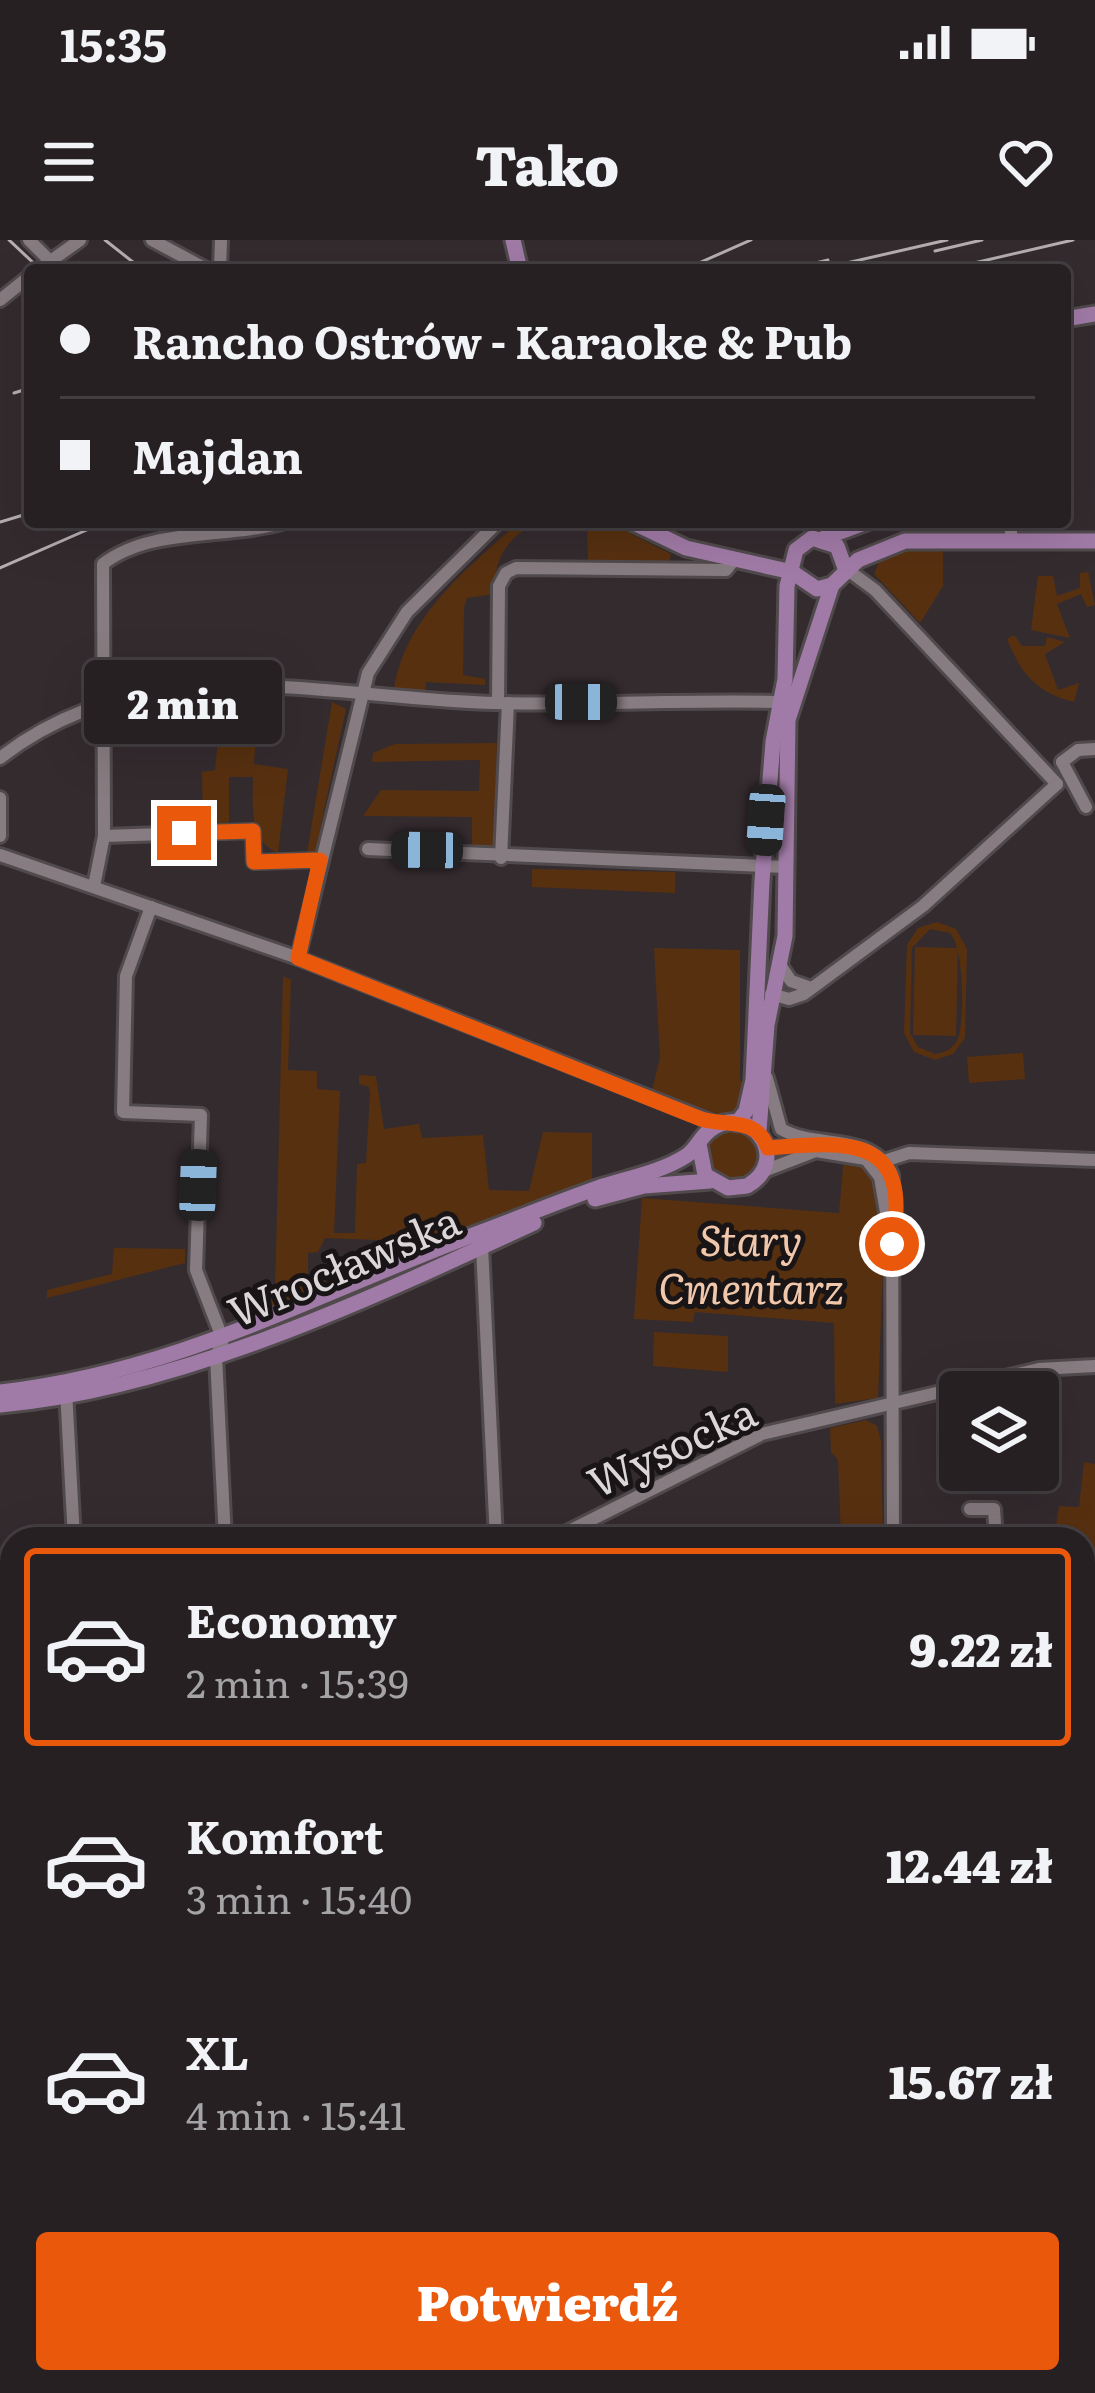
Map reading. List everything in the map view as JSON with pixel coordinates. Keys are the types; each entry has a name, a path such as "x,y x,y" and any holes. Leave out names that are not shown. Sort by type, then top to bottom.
{"main road":[{"path":"644,528 686,548 792,572 809,587 832,585"},
{"path":"730,560 796,550 815,533 842,552 844,568"},
{"path":"796,550 763,866 752,1080 746,1111 699,1144 702,1170 710,1181 742,1187 764,1171 768,1148 759,1131 773,998 781,966 788,720 832,585 844,568 904,542 1095,542"},
{"path":"729,1124 759,1131"},
{"name":"Wrocławska","path":"220,1348 479,1233 668,1165 699,1144"},
{"name":"Wrocławska","path":"0,1405 220,1348 563,1210 638,1187 710,1181"},
{"name":"Wrocławska","path":"0,1392 66,1389"}],"street":[{"path":"29,240 50,261"},
{"path":"46,264 80,240"},
{"path":"152,240 197,264"},
{"path":"0,300 24,281"},
{"path":"94,886 104,836 103,564 146,544 264,528"},
{"path":"298,958 359,694 407,612 492,528"},
{"path":"1011,528 1011,541"},
{"path":"501,858 499,586 506,572 516,568 726,570 730,560"},
{"path":"844,568 875,590 1090,812"},
{"path":"1,753 103,700 190,685 503,703 780,702"},
{"path":"756,967 773,998 792,999 812,988 923,906 1077,751 1095,748"},
{"path":"0,798 0,836"},
{"path":"104,836 253,831 254,862 320,860"},
{"path":"368,849 786,867"},
{"path":"0,855 298,958 672,1108 729,1124"},
{"path":"152,907 126,976 123,1112 201,1115 196,1270 220,1348 226,1527"},
{"path":"781,966 791,981 812,988"},
{"path":"766,1074 781,1129 827,1143 866,1148 895,1194 893,1527"},
{"path":"672,1108 699,1144"},
{"path":"768,1148 827,1143"},
{"path":"764,1171 802,1154 825,1150 860,1156 881,1166"},
{"path":"881,1166 909,1153 1095,1160"},
{"path":"482,1246 495,1527"},
{"name":"Wysocka","path":"576,1527 750,1438 1039,1369 1095,1366"},
{"path":"66,1389 73,1527"},
{"path":"970,1509 994,1509 996,1527"}],"green space":[{"path":"512,528 528,528 504,551 494,594 467,598 464,607 463,675 485,679 485,685 426,682 425,691 394,689 411,639 460,576"},
{"path":"587,528 620,528 671,554 669,562 588,565"},
{"path":"920,546 943,552 943,586 920,623 874,574 880,559"},
{"path":"1088,572 1095,605 1087,607 1081,594 1057,604 1070,638 1031,630 1038,576 1053,576 1057,596 1080,588 1080,573"},
{"path":"1014,635 1022,646 1045,646 1047,637 1065,642 1045,654 1058,690 1079,683 1074,702 1032,680 1007,639"},
{"path":"332,702 346,709 314,857 306,859"},
{"path":"220,716 257,720 254,764 288,769 278,853 257,831 253,777 229,777 229,827 203,829 202,772 215,770"},
{"path":"497,743 494,847 472,848 472,817 363,816 381,790 479,791 480,760 372,762 373,753 395,744"},
{"path":"532,869 675,872 675,893 532,887"},
{"path":"937,922 956,929 967,949 965,1038 953,1054 935,1060 914,1052 904,1033 907,945 918,928","holes":["930,929 950,933 961,967 960,1028 954,1045 935,1054 918,1047 910,1033 912,948"]},
{"path":"915,947 958,948 956,1036 913,1035"},
{"path":"654,948 740,950 740,1078 745,1096 734,1114 712,1118 651,1094 660,1058"},
{"path":"283,976 291,980 288,1070 317,1071 317,1089 340,1091 334,1233 355,1233 357,1164 366,1163 370,1094 369,1087 359,1084 359,1075 376,1076 384,1129 419,1124 422,1138 483,1135 489,1190 529,1191 543,1132 592,1133 592,1180 385,1266 383,1245 376,1240 325,1238 318,1252 308,1253 308,1274 325,1274 325,1289 262,1314 275,1293"},
{"path":"1023,1053 1025,1079 969,1083 967,1057"},
{"path":"733,1128 752,1136 760,1155 752,1174 733,1182 714,1174 706,1155 714,1136"},
{"name":"Stary Cmentarz","path":"844,1156 871,1167 884,1241 878,1398 835,1404 834,1323 695,1312 693,1322 634,1319 642,1198 839,1213"},
{"path":"114,1248 185,1249 185,1263 47,1298 47,1290 112,1274"},
{"path":"654,1332 728,1336 728,1372 653,1366"},
{"path":"866,1420 877,1426 883,1527 841,1527 838,1460 831,1452 830,1428"},
{"path":"1084,1462 1095,1464 1095,1527 1056,1527 1059,1506 1079,1507"}],"railway":[{"path":"9,240 35,264"},
{"path":"105,240 135,264"},
{"path":"697,264 751,240"},
{"path":"842,264 947,240"},
{"path":"935,251 982,240"},
{"path":"970,264 1073,240"},
{"path":"812,264 828,260"},
{"path":"14,393 24,390"},
{"path":"0,522 24,515"},
{"path":"0,568 91,528"}],"route":[{"path":"184,833 253,831 254,862 320,860 298,958 701,1119 747,1125 762,1134 768,1148 827,1143 856,1145 875,1153 892,1175 896,1226 892,1244"}]}
